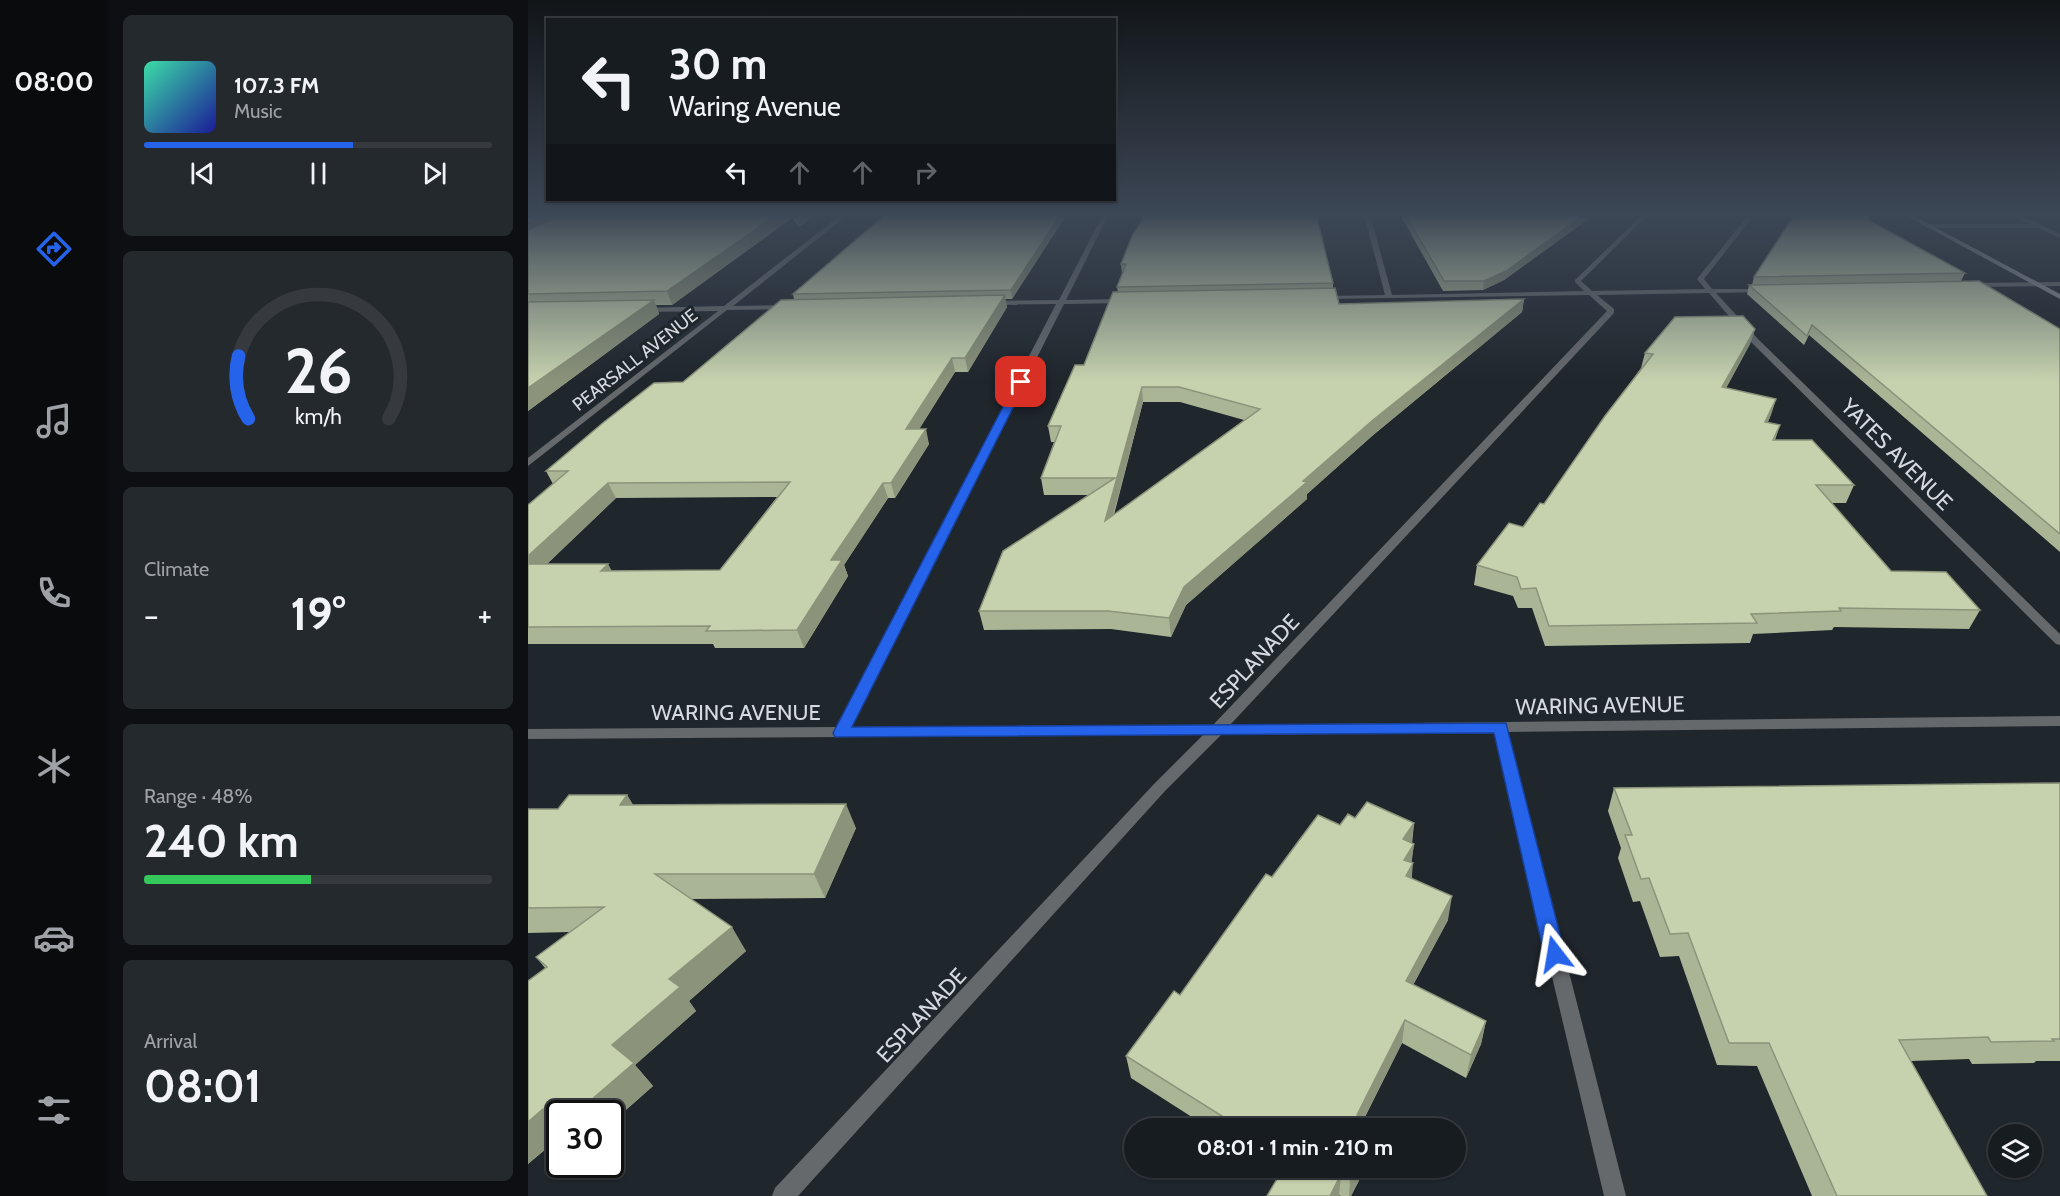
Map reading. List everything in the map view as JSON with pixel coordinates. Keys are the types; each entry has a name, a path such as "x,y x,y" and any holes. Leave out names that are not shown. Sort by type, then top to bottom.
{"street":[{"name":"PEARSALL AVENUE","path":"528,464 775,270"},
{"path":"841,733 1078,270"},
{"path":"1382,270 1389,297"},
{"name":"ESPLANADE","path":"783,1196 1160,788 1611,311 1577,281 1589,270"},
{"path":"1707,270 1700,279 1710,291"},
{"path":"2010,270 2060,297"},
{"path":"1958,286 2060,284"},
{"path":"1318,298 1769,290"},
{"name":"YATES AVENUE","path":"1710,291 1756,342 2060,641"},
{"path":"983,303 1140,301"},
{"path":"636,310 792,307"},
{"name":"WARING AVENUE","path":"528,734 1217,730 2060,721"},
{"path":"1500,727 1615,1196"}],"building":[{"path":"528,270 698,270 667,291 528,294"},
{"path":"821,270 1024,270 1011,290 793,294"},
{"path":"1124,270 1330,270 1333,283 1117,287"},
{"path":"1437,270 1508,270 1484,281 1444,281"},
{"path":"1759,270 1959,270 1965,273 1754,277"},
{"path":"1979,281 2060,329 2060,534 1812,325 1807,336 1749,285"},
{"path":"1335,288 1339,304 1524,299 1373,420 1303,481 1307,482 1184,587 1169,618 1108,611 979,611 1003,551 1115,478 1041,478 1061,426 1048,426 1075,365 1084,365 1113,292","holes":["1142,387 1179,387 1260,409 1105,521"]},
{"path":"1005,295 965,358 952,358 906,429 926,429 891,483 883,483 831,560 842,560 797,630 706,631 710,626 528,627 528,564 608,564 601,571 720,570 790,482 608,483 528,556 528,505 568,471 546,471 654,383 683,382 781,300"},
{"path":"654,300 528,388 528,302"},
{"path":"1743,316 1755,329 1722,387 1776,399 1765,422 1780,425 1773,440 1812,440 1854,485 1816,485 1891,571 1946,572 1980,610 1839,608 1841,611 1751,614 1757,623 1549,626 1536,588 1521,589 1517,577 1477,565 1509,523 1523,527 1540,503 1544,504 1605,416 1653,354 1645,353 1675,317"},
{"path":"2060,783 2060,1039 1991,1042 1988,1037 1899,1040 1987,1196 1837,1196 1769,1043 1729,1043 1688,933 1670,934 1649,878 1641,879 1625,835 1632,835 1614,788"},
{"path":"569,795 627,795 620,805 846,804 814,874 655,874 732,927 669,979 680,987 612,1045 634,1063 591,1100 546,1100 546,1112 543,1109 528,1122 528,981 547,967 536,957 604,907 528,908 528,809 558,809"},
{"path":"1367,802 1414,823 1403,839 1414,844 1404,860 1413,863 1406,876 1452,896 1406,981 1486,1021 1471,1055 1405,1020 1357,1115 1362,1118 1225,1118 1126,1056 1174,991 1180,995 1266,874 1272,877 1318,815 1340,825 1348,814 1355,818"},
{"path":"1278,1178 1339,1178 1330,1196 1267,1196"}],"route":[{"path":"1021,382 841,733 1500,727 1555,954"}]}
